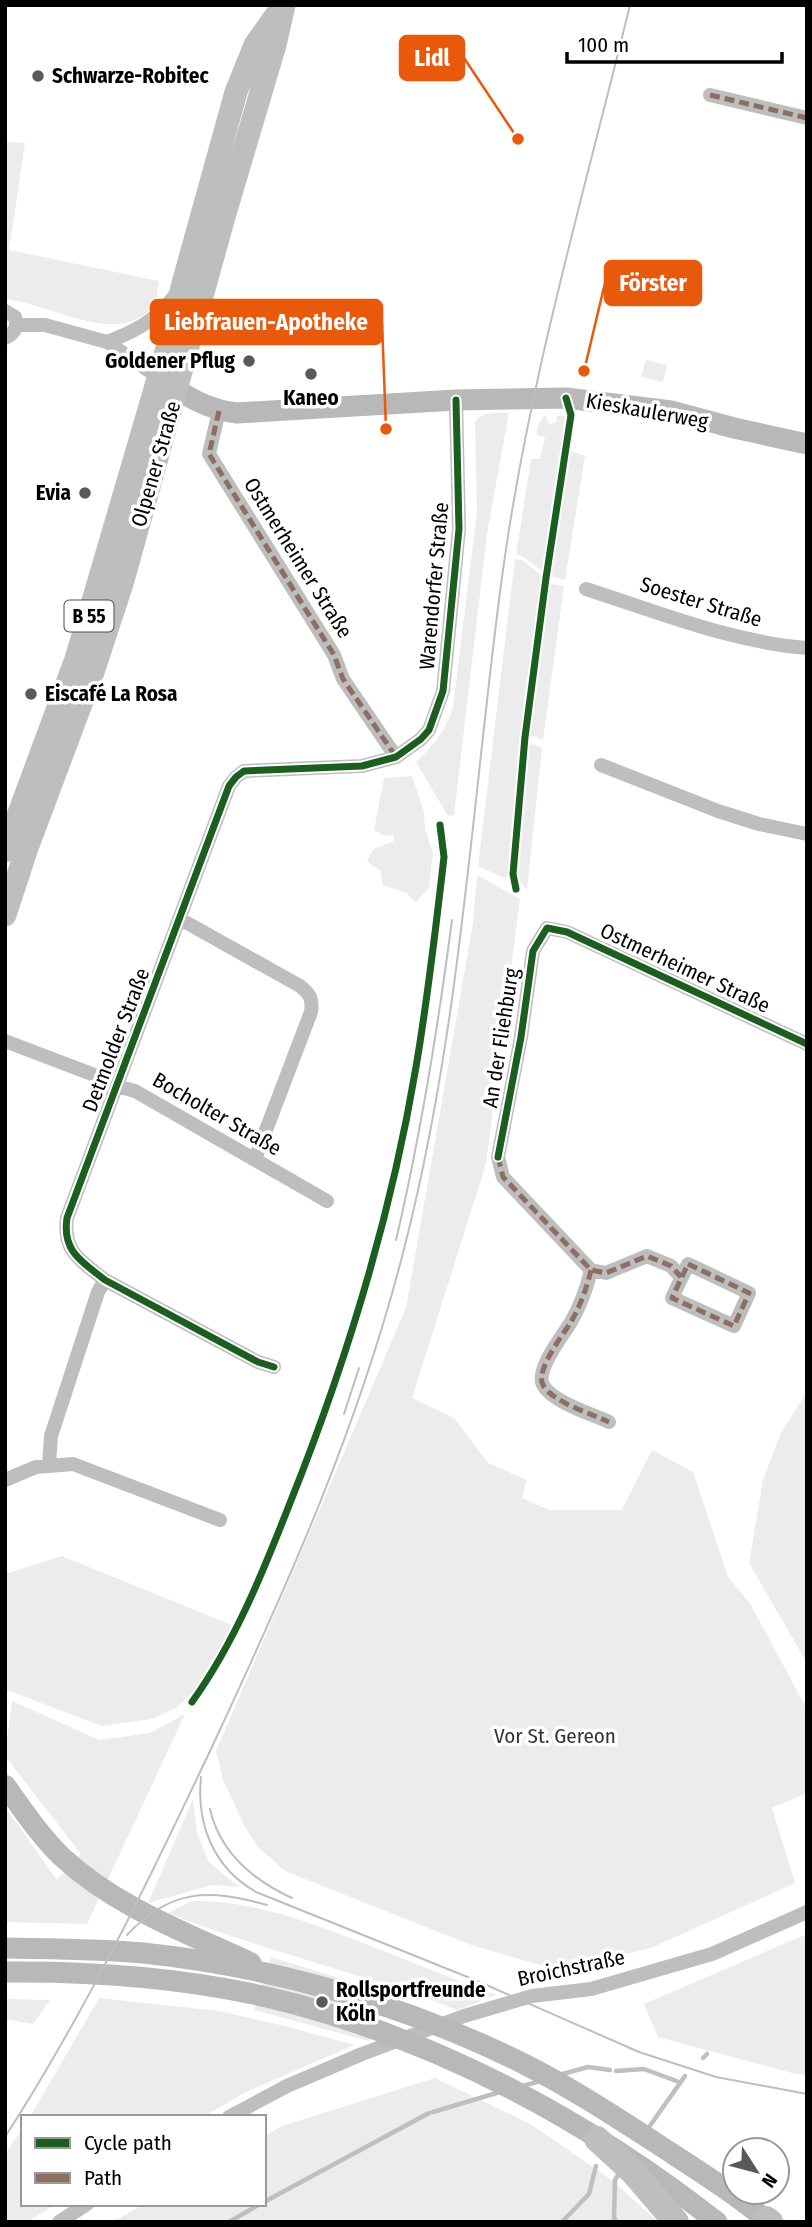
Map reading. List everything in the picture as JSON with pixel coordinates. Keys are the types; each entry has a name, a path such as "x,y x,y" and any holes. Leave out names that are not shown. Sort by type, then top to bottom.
{"highway":[{"path":"597,2139 652,2183 676,2222"}],"main road":[{"name":"Olpener Straße","path":"167,383 172,331 182,287 236,92 255,45 283,5"},
{"name":"Olpener Straße","path":"5,915 13,847 110,624 167,383 224,217 275,45 283,5"},
{"name":"Kieskaulerweg","path":"167,383 195,401 219,411 237,413 456,400 566,398 671,411 807,444"},
{"path":"5,1784 30,1819 62,1856 121,1901 278,1976"},
{"path":"5,1948 142,1953 278,1976 374,2003 489,2048 560,2084 671,2153 768,2221"},
{"path":"5,1972 135,1977 221,1989 293,2004 363,2025 490,2077 597,2139"},
{"path":"652,2183 717,2222"}],"street":[{"path":"710,95 807,118"},
{"path":"107,342 134,332 155,318 164,311 182,287"},
{"path":"5,311 15,317 17,325 13,333 5,338"},
{"path":"17,325 45,325 107,342 167,383"},
{"name":"Warendorfer Straße","path":"396,757 429,730 443,691 459,529 456,400"},
{"name":"Ostmerheimer Straße","path":"219,411 209,454 334,655 343,679 396,757"},
{"name":"Soester Straße","path":"586,589 727,634 758,642 807,648"},
{"name":"Detmolder Straße","path":"274,1367 258,1362 105,1280 70,1249 65,1232 67,1218 229,786 244,771 362,766 396,757"},
{"path":"601,765 718,811 759,824 807,834"},
{"path":"180,919 300,986 309,993 312,1002 311,1012 255,1159"},
{"name":"Ostmerheimer Straße","path":"547,928 566,932 807,1044"},
{"name":"An der Fliehburg","path":"547,928 533,951 521,1037 498,1157 503,1177 591,1270"},
{"name":"Bocholter Straße","path":"5,1041 135,1091 327,1201"},
{"path":"609,1422 555,1397 542,1384 541,1374 570,1323 587,1286 591,1270 606,1273 647,1256 671,1266 681,1277"},
{"path":"688,1264 749,1293 734,1326 672,1297 681,1277 688,1264"},
{"path":"49,1464 51,1436 98,1293 105,1280"},
{"path":"5,1480 49,1464 73,1464 220,1520"},
{"name":"Broichstraße","path":"233,2115 287,2086 362,2054 464,2016 532,1996 591,1989 712,1954 807,1912"},
{"path":"59,2222 84,2206"}],"green space":[{"path":"5,142 25,143 9,250 159,281 155,306 132,321 102,324 5,299"},
{"path":"646,360 667,365 663,382 641,377"},
{"path":"509,413 487,534 454,815 448,816 416,762 438,737 453,708 477,511 475,422 486,414"},
{"path":"546,416 549,424 556,423 557,416 567,416 542,571 522,556 516,555 531,459 540,459 545,437 537,435 537,428"},
{"path":"569,450 585,456 565,580 550,576 549,572"},
{"path":"515,559 522,560 542,576 523,727 511,875 504,878 478,866"},
{"path":"548,585 564,586 543,740 530,735 529,731 545,594"},
{"path":"528,745 542,748 527,890 519,881 518,874"},
{"path":"412,776 424,812 425,829 433,853 429,888 416,902 406,893 383,885 380,870 367,862 373,849 394,841 394,835 385,836 374,830 384,778"},
{"name":"Vor St. Gereon","path":"477,875 520,899 486,1164 412,1398 454,1418 488,1463 527,1480 522,1498 549,1510 622,1510 652,1450 693,1472 728,1577 749,1602 807,1709 807,1793 772,1808 795,1883 651,1948 558,1970 471,1945 285,1871 258,1847 245,1827 223,1780 216,1751 406,1308 473,923"},
{"path":"807,1392 807,1663 749,1563 763,1480 781,1433"},
{"path":"62,1556 234,1626 194,1691 176,1708 152,1719 101,1726 5,1689 5,1574"},
{"path":"12,1701 99,1740 150,1733 185,1714 87,1924 5,1922 5,1807 57,1880 81,1854 5,1756"},
{"path":"193,1799 197,1833 209,1862 239,1887 212,1885 148,1903"},
{"path":"192,1901 239,1905 286,1916 496,1995 457,2010 168,1913"},
{"path":"807,1934 807,2075 658,2037 644,2004"},
{"name":"Rollsportfreunde Köln","path":"271,1957 390,1994 369,2041 254,2010"},
{"path":"99,1998 219,2011 354,2045 244,2093 206,2115 31,2115"},
{"path":"5,1999 50,2000 33,2024 5,2019"},
{"path":"435,2078 532,2125 613,2181 658,2222 113,2222 141,2206 266,2206 266,2135 282,2126"},
{"path":"21,2131 21,2206 53,2206 27,2222 5,2222 5,2154"}],"waterway":[{"path":"703,2058 707,2054"},
{"path":"559,2075 588,2067 610,2070"},
{"path":"616,2071 644,2069 679,2082"},
{"path":"647,2130 685,2076"},
{"path":"522,2086 541,2081"},
{"path":"433,2112 500,2092"},
{"path":"266,2201 429,2113"},
{"path":"562,2222 589,2194 596,2166"},
{"path":"616,2222 615,2180 620,2172"},
{"path":"229,2222 257,2206"}],"tram line":[{"path":"5,2137 89,1995 240,1687 320,1502 367,1376 387,1311 424,1163 440,1080 463,912 502,577 526,432 558,289 630,5"},
{"path":"396,1240 428,1080 452,920"},
{"path":"344,1414 359,1368"},
{"path":"201,1777 202,1812 211,1843 229,1871 256,1892 475,1980 639,2052 716,2077 807,2094"},
{"path":"210,1809 222,1839 240,1863 264,1883 292,1898"},
{"path":"127,1935 159,1908 192,1896 227,1896 267,1905"}],"marked path":[{"path":"710,95 807,118"},
{"path":"219,411 209,454 334,655 343,679 396,757"},
{"path":"498,1157 503,1177 591,1270 606,1273 647,1256 671,1266 681,1277"},
{"path":"688,1264 749,1293 734,1326 672,1298 688,1264"},
{"path":"591,1270 577,1310 546,1362 542,1379 543,1385 555,1397 609,1422"}],"cycle path":[{"path":"516,889 513,874 525,737 571,415 566,398"},
{"path":"274,1367 258,1362 105,1280 81,1261 70,1247 67,1239 67,1218 229,786 244,771 362,766 396,757 429,730 443,691 459,529 456,400"},
{"path":"192,1702 235,1631 269,1555 330,1397 365,1288 394,1178 420,1041 444,857 440,825"},
{"path":"498,1157 521,1037 533,951 547,928 567,932 807,1044"}],"place":[{"name":"Schwarze-Robitec","path":"38,76"},
{"name":"Lidl","path":"518,139"},
{"name":"Goldener Pflug","path":"249,361"},
{"name":"Förster","path":"584,371"},
{"name":"Kaneo","path":"311,374"},
{"name":"Liebfrauen-Apotheke","path":"386,429"},
{"name":"Evia","path":"85,493"},
{"name":"Eiscafé La Rosa","path":"31,694"},
{"name":"Rollsportfreunde Köln","path":"322,2002"}]}
